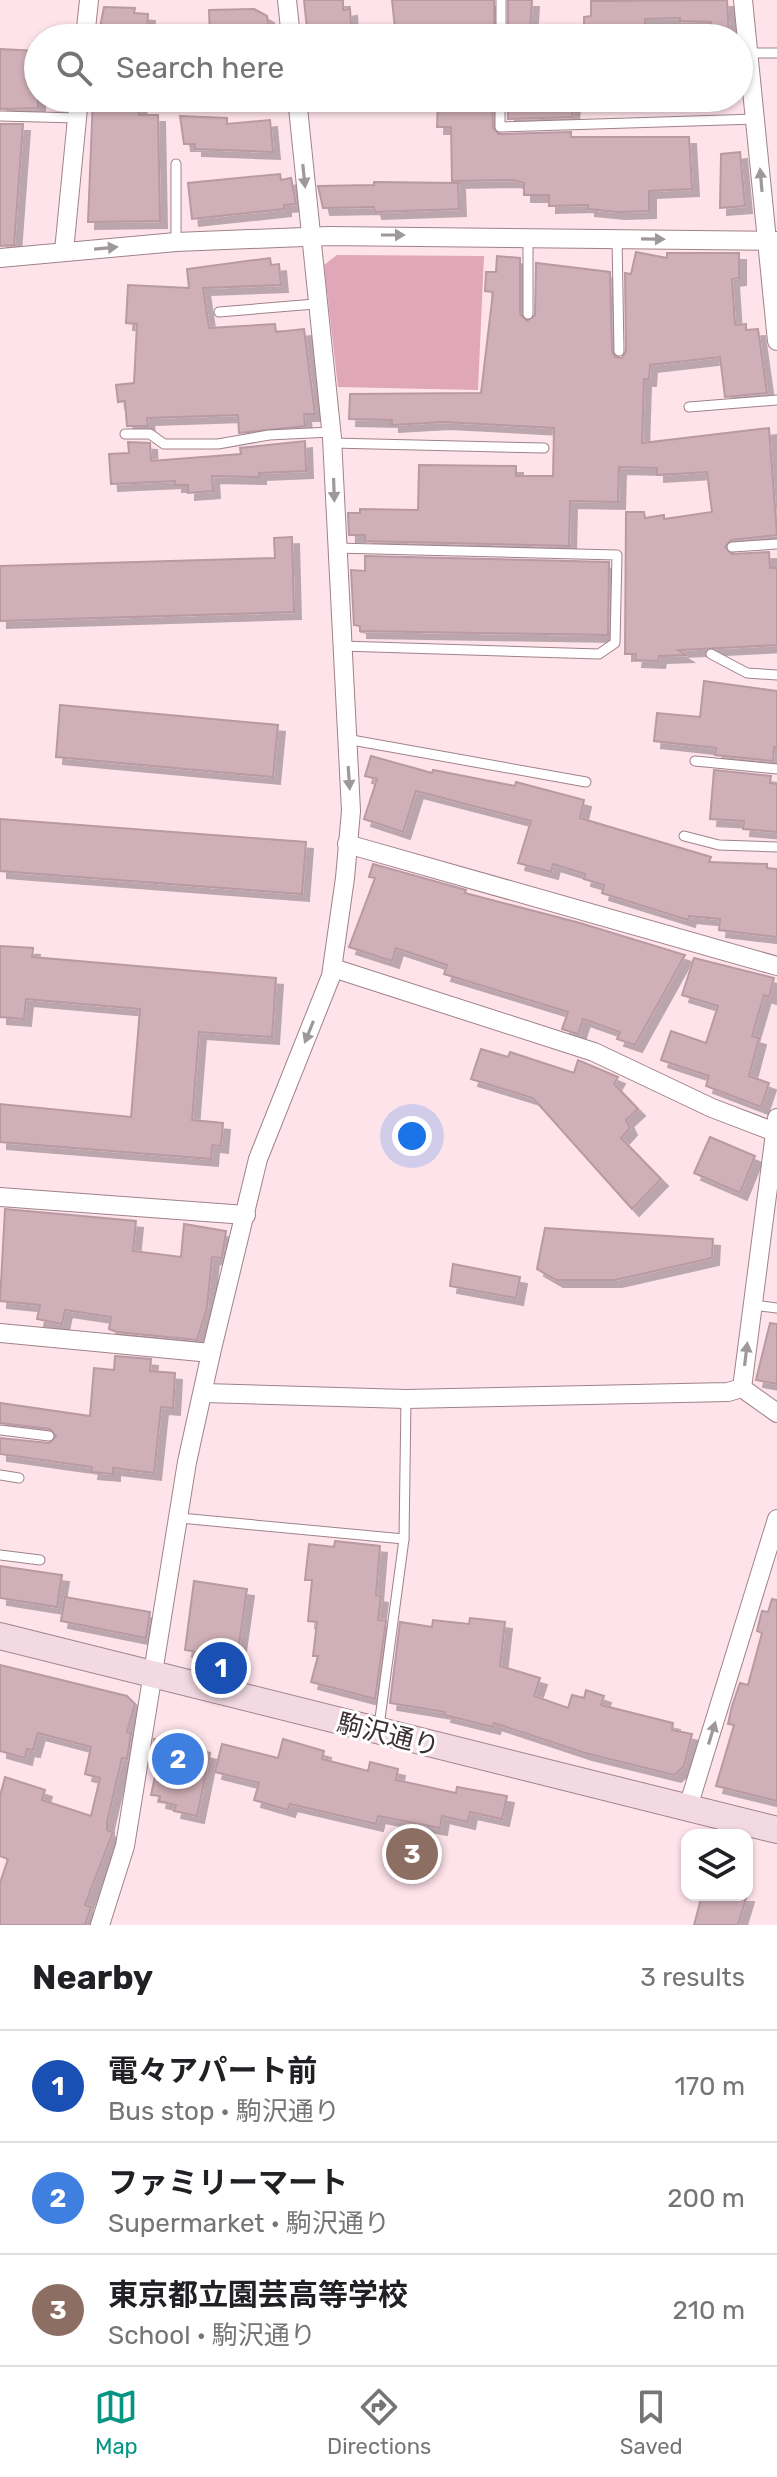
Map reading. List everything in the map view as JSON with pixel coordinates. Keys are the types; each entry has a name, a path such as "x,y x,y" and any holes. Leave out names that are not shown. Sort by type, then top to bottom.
{"main road":[{"name":"駒沢通り","path":"0,1636 378,1733 777,1830"}],"street":[{"path":"86,24 89,0"},
{"path":"287,0 290,24"},
{"path":"743,0 746,24"},
{"path":"753,91 772,241 777,341"},
{"path":"64,251 78,112"},
{"path":"100,1925 125,1846 155,1676 187,1462 211,1353 258,1159 333,968 351,811 335,548 332,437 315,304 298,112"},
{"path":"0,258 176,242 311,236 772,241"},
{"path":"347,844 777,966"},
{"path":"333,968 594,1052 775,1136 742,1388"},
{"path":"0,1197 246,1215"},
{"path":"0,1333 211,1353"},
{"path":"204,1393 406,1399 728,1392 742,1388"},
{"path":"742,1388 777,1413"},
{"path":"688,1807 777,1519"}],"lane":[{"path":"501,0 501,24"},
{"path":"753,53 777,53"},
{"path":"500,112 500,127 756,119"},
{"path":"0,116 77,118"},
{"path":"176,164 176,242"},
{"path":"528,237 528,314"},
{"path":"617,238 619,351"},
{"path":"219,312 315,304"},
{"path":"689,407 777,400"},
{"path":"125,434 150,434 164,444 332,437 544,448"},
{"path":"732,547 777,544"},
{"path":"335,548 617,555 615,643 599,654 341,646"},
{"path":"711,654 747,673 777,675"},
{"path":"346,739 586,782"},
{"path":"695,761 777,769"},
{"path":"684,836 719,845 777,847"},
{"path":"752,1305 777,1308"},
{"path":"378,1733 404,1539 406,1399"},
{"path":"0,1430 49,1436"},
{"path":"0,1475 19,1478"},
{"path":"180,1518 404,1539"},
{"path":"0,1555 40,1560"}],"shaded area":[{"path":"337,255 484,256 478,390 338,387 324,265"}],"building":[{"path":"304,0 343,0 343,10 350,9 351,24 307,24"},
{"path":"392,0 494,0 494,24 395,24"},
{"path":"508,0 532,0 530,24 508,24"},
{"path":"727,0 728,24 680,21 680,18 645,19 645,24 584,24 584,17 591,16 591,1"},
{"path":"104,7 135,8 134,13 148,14 148,24 101,24"},
{"path":"254,9 267,16 268,24 210,24 209,10"},
{"path":"0,49 24,50 24,108 0,109"},
{"path":"92,112 158,115 160,221 88,222"},
{"path":"438,112 492,112 493,128 499,134 571,132 571,137 689,137 692,189 649,191 649,211 618,212 588,209 588,205 549,206 549,195 524,195 524,183 513,180 452,181 451,127 437,127"},
{"path":"508,112 572,112 572,117 508,119"},
{"path":"180,116 227,118 227,124 270,120 273,152 195,149 195,144 184,144"},
{"path":"0,124 23,124 14,245 0,246"},
{"path":"740,152 745,206 720,208 721,154"},
{"path":"280,174 281,180 291,178 296,204 284,205 284,209 192,219 188,183"},
{"path":"374,182 458,183 459,209 375,212 374,207 323,208 318,186 374,185"},
{"path":"636,252 667,258 667,253 739,253 739,278 732,279 735,325 746,324 746,330 758,329 767,393 725,397 720,357 650,365 649,379 644,379 642,443 769,428 777,535 731,540 725,547 732,554 769,552 770,568 777,568 777,645 678,650 686,655 659,656 658,661 635,660 636,654 625,654 626,512 644,512 645,518 664,515 664,519 712,512 707,472 657,475 657,468 619,467 618,502 570,501 569,546 365,541 365,535 349,535 348,513 360,513 360,509 418,510 419,465 516,466 516,476 553,476 554,428 443,422 392,425 392,420 349,419 350,394 481,393 493,292 485,291 486,272 496,272 497,256 520,258 520,314 527,321 535,315 536,263 610,272 612,351 615,357 622,358 626,351 625,273 631,274"},
{"path":"270,258 271,265 279,264 281,285 203,288 209,328 275,324 276,332 304,329 315,414 304,414 305,426 239,433 238,415 147,418 148,426 127,426 125,401 118,402 116,385 134,383 137,324 126,323 128,285 189,288 187,269"},
{"path":"305,441 306,471 259,473 259,477 212,476 213,491 188,493 188,485 175,485 175,481 111,484 109,454 129,453 128,442 150,443 151,461 241,454 240,448"},
{"path":"292,537 294,612 0,621 0,566 275,558 274,538"},
{"path":"365,556 609,562 608,635 360,631 360,626 354,625 351,570 365,571"},
{"path":"704,681 777,691 777,747 774,747 773,761 715,755 716,748 654,741 657,713 700,717"},
{"path":"60,705 278,725 273,777 56,757"},
{"path":"371,756 432,773 433,770 515,786 516,782 584,800 580,818 711,857 709,862 767,864 767,868 777,869 777,937 719,930 720,919 689,916 688,920 602,893 604,885 584,879 585,874 553,864 551,872 518,863 531,821 416,791 403,832 364,819 377,779 365,776"},
{"path":"714,770 771,776 770,783 777,784 777,832 743,829 744,821 710,819"},
{"path":"0,819 306,842 302,894 0,871"},
{"path":"373,864 685,955 635,1045 617,1039 620,1032 583,1019 578,1034 562,1029 568,1012 444,974 447,965 396,948 392,961 349,947 375,878 369,877"},
{"path":"0,946 33,948 32,957 276,978 272,1037 199,1032 192,1120 223,1123 221,1146 212,1145 211,1159 0,1142 0,1104 131,1117 140,1009 26,999 24,1019 0,1017"},
{"path":"694,958 774,978 769,997 764,995 752,1036 759,1038 749,1076 769,1083 761,1107 706,1086 709,1076 661,1060 671,1031 706,1043 718,1006 682,995"},
{"path":"481,1049 508,1057 510,1052 574,1073 578,1060 618,1077 614,1084 638,1109 626,1120 630,1128 621,1138 661,1179 632,1209 533,1098 471,1079"},
{"path":"710,1137 755,1156 740,1193 694,1173"},
{"path":"5,1209 136,1221 133,1251 181,1257 184,1224 226,1231 222,1258 212,1257 207,1308 197,1340 117,1332 109,1329 111,1317 65,1310 62,1324 37,1319 40,1305 0,1301"},
{"path":"545,1228 713,1239 712,1258 615,1280 556,1280 537,1269"},
{"path":"453,1264 520,1277 516,1298 450,1286"},
{"path":"770,1323 777,1324 777,1384 756,1380"},
{"path":"115,1356 151,1359 150,1371 175,1373 173,1408 161,1407 154,1473 113,1468 113,1474 91,1472 92,1467 0,1454 0,1438 49,1443 56,1436 50,1429 0,1423 0,1403 90,1416 94,1368 114,1370"},
{"path":"335,1541 380,1546 376,1595 381,1596 378,1620 386,1621 375,1699 311,1682 318,1656 313,1656 317,1622 308,1621 312,1580 305,1580 309,1544 334,1547"},
{"path":"0,1566 62,1575 57,1607 0,1598"},
{"path":"194,1581 247,1589 237,1658 185,1650"},
{"path":"65,1597 150,1612 146,1638 61,1621"},
{"path":"772,1599 777,1600 777,1801 716,1786 734,1725 728,1724 732,1706 740,1683 748,1685 762,1633 757,1631 762,1611 768,1612"},
{"path":"470,1618 505,1622 500,1666 540,1678 534,1696 568,1708 572,1695 584,1698 586,1690 604,1696 601,1705 673,1723 672,1730 692,1734 684,1766 674,1775 585,1753 494,1723 493,1727 444,1715 445,1712 390,1703 400,1622 432,1627 433,1620 469,1624"},
{"path":"0,1665 127,1696 135,1704 127,1732 131,1733 127,1759 122,1758 107,1822 107,1830 113,1832 85,1905 91,1907 85,1925 0,1925 0,1883 8,1859 0,1856 0,1796 5,1777 45,1790 42,1800 91,1816 100,1778 85,1774 91,1747 38,1733 33,1750 27,1749 25,1758 0,1751"},
{"path":"154,1739 210,1753 197,1816 174,1811 176,1805 159,1801 160,1796 151,1795 157,1767 150,1765"},
{"path":"283,1739 324,1751 322,1759 368,1771 370,1762 398,1769 396,1780 456,1793 457,1787 507,1796 502,1819 470,1812 468,1822 442,1816 440,1828 378,1816 376,1824 290,1804 288,1810 254,1800 259,1783 215,1772 222,1744 278,1758"},
{"path":"700,1901 745,1901 738,1925 694,1925"}],"place":[{"name":"電々アパート前","path":"221,1668"},
{"name":"ファミリーマート","path":"178,1759"},
{"name":"東京都立園芸高等学校","path":"412,1854"}]}
